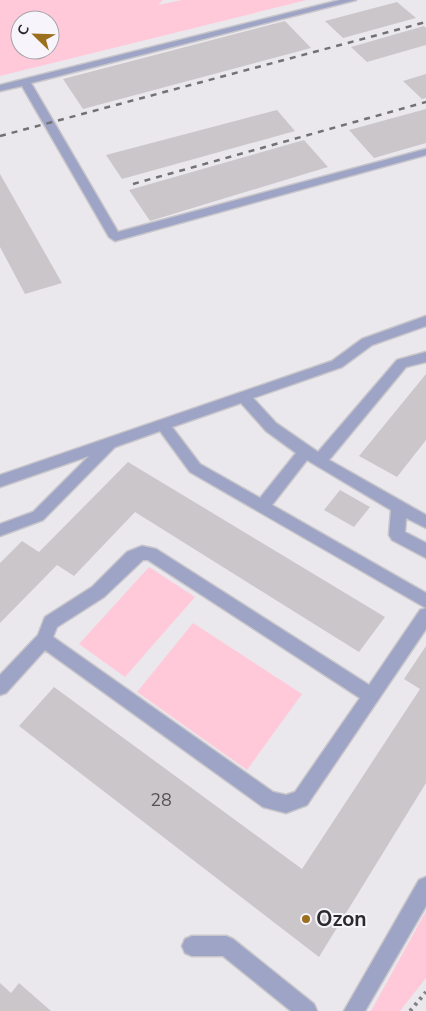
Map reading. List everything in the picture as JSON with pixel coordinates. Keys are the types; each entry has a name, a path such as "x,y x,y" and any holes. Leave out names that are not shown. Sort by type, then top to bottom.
{"lane":[{"path":"0,88 352,0"},
{"path":"25,82 115,238 426,152"},
{"path":"0,481 337,364 367,342 426,321"},
{"path":"319,461 402,363 426,357"},
{"path":"243,396 271,427 319,461 426,520"},
{"path":"164,424 195,468 426,601"},
{"path":"0,530 38,516 112,441"},
{"path":"262,506 306,452"},
{"path":"399,506 397,535 426,551"},
{"path":"0,687 44,640 51,622 98,592 132,557 142,553 151,554 372,696"},
{"path":"44,640 269,801 286,804 301,799 426,615"},
{"path":"354,1011 426,887"},
{"path":"192,946 226,946 307,1011"}],"path":[{"path":"410,1011 426,992"}],"shaded area":[{"path":"0,0 163,0 158,5 182,0 307,0 0,76"},
{"path":"149,567 195,597 125,677 79,644"},
{"path":"193,623 302,694 247,770 137,692"},
{"path":"426,911 426,978 400,1011 371,1011"}],"building":[{"path":"397,2 416,18 343,38 325,21"},
{"path":"285,21 311,48 83,109 63,79"},
{"path":"424,26 426,28 426,45 367,62 351,47"},
{"path":"426,74 426,98 422,99 403,81"},
{"path":"426,109 426,143 374,158 349,130"},
{"path":"277,110 295,131 122,179 106,155"},
{"path":"304,140 328,167 150,221 129,190"},
{"path":"0,174 62,283 25,294 0,247"},
{"path":"426,374 426,440 397,477 359,456"},
{"path":"128,462 385,617 359,652 135,512 74,576 57,565 0,623 0,563 22,541 39,552"},
{"path":"340,490 370,507 354,527 324,510"},
{"path":"426,646 426,783 319,957 19,726 54,687 302,869 420,689 404,679"},
{"path":"0,983 11,993 19,983 51,1011 0,1011"}],"railway":[{"path":"0,136 426,22"},
{"path":"133,184 426,102"}],"place":[{"name":"Ozon","path":"306,919"}]}
